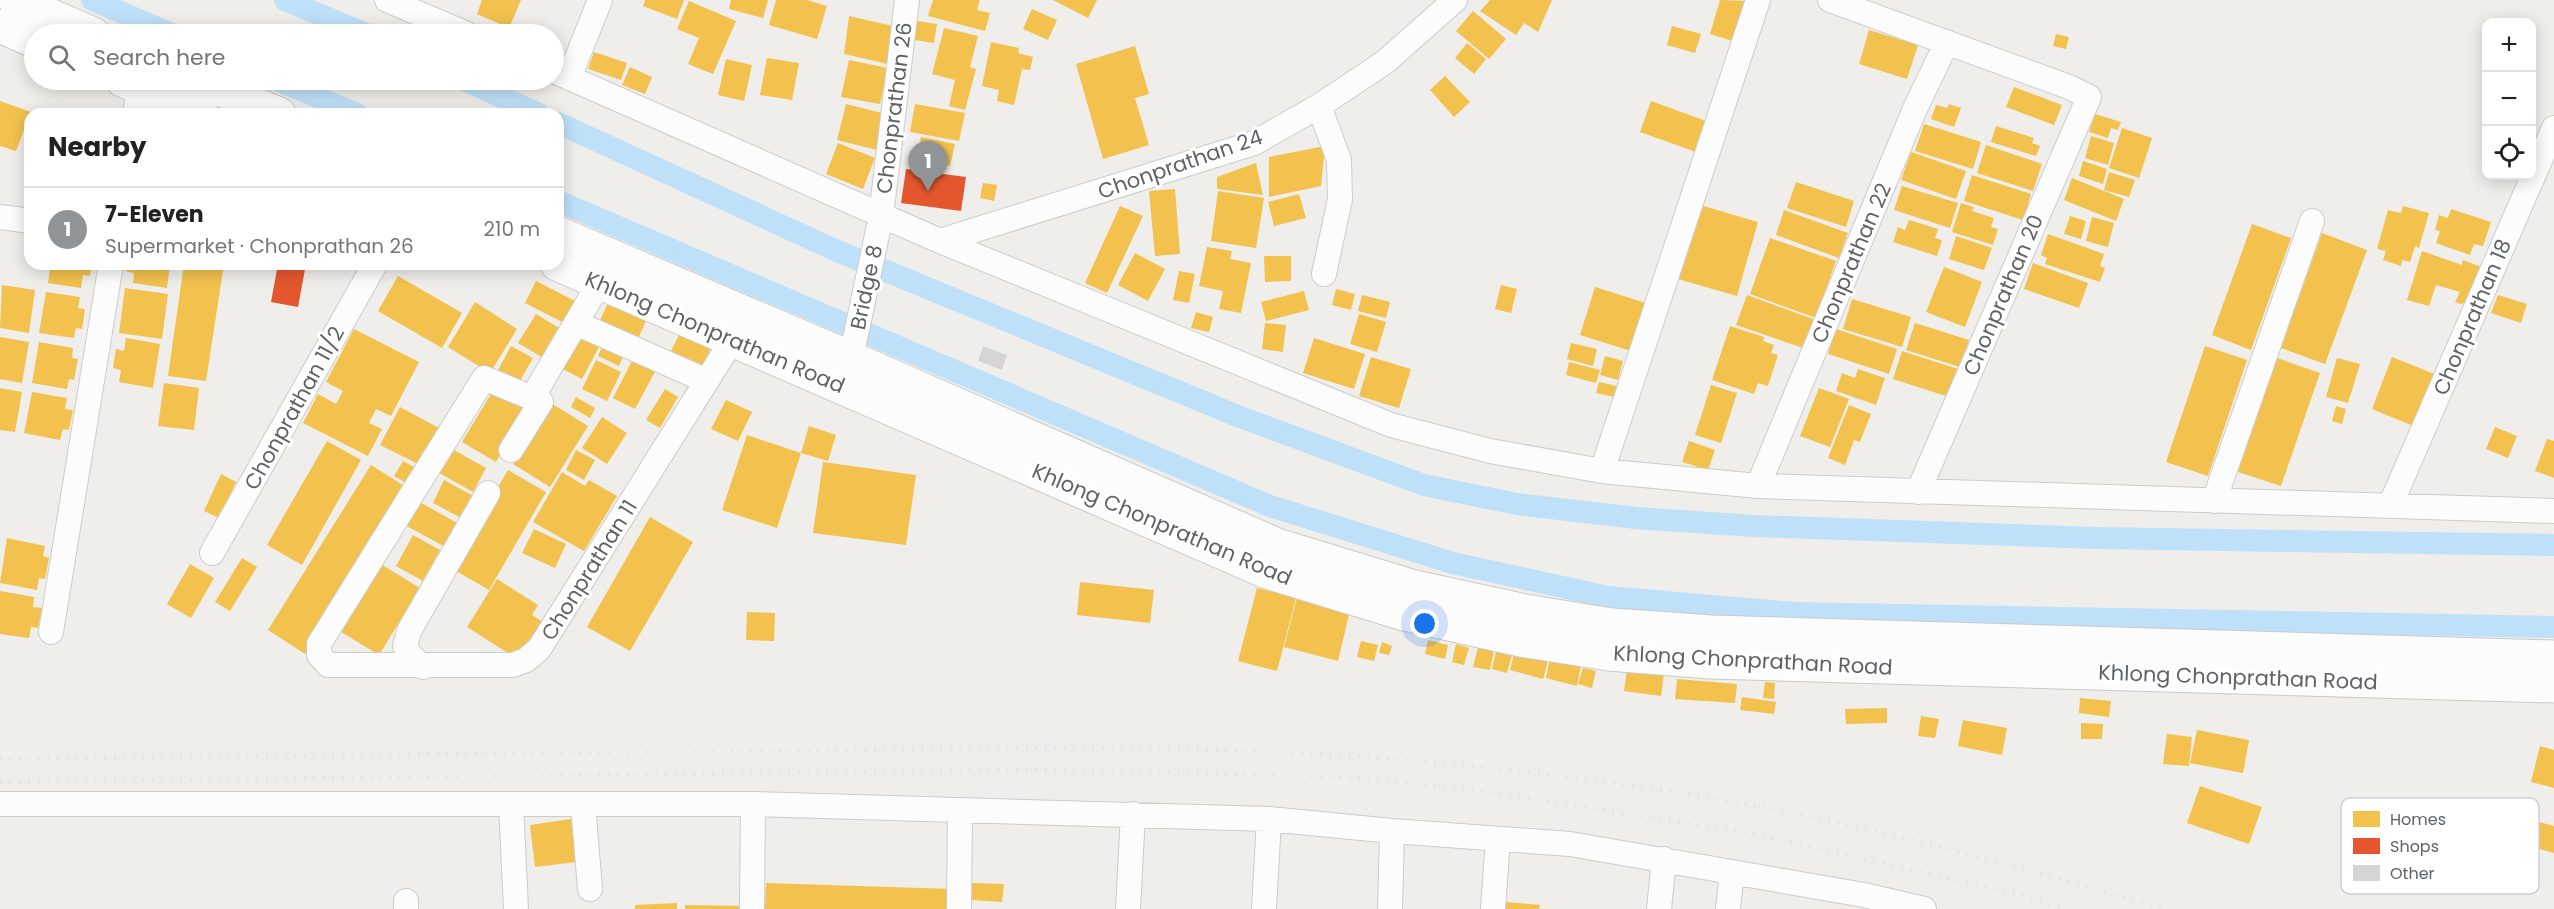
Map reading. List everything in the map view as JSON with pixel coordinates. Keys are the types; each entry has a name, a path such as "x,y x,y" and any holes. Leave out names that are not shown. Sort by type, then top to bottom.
{"street":[{"path":"15,0 70,24"},
{"path":"387,0 438,10 455,24"},
{"path":"564,68 600,0"},
{"name":"Chonprathan 26","path":"881,216 907,0"},
{"path":"1602,471 1758,0"},
{"path":"1830,0 1947,42"},
{"name":"Chonprathan 24","path":"940,241 1254,143 1319,106 1385,62 1447,3"},
{"path":"0,26 24,37"},
{"name":"Chonprathan 20","path":"1918,492 2089,97 2069,87 1947,42"},
{"name":"Chonprathan 22","path":"1758,486 1914,111 1947,42"},
{"path":"564,75 940,241 1391,425 1490,451 1602,471 1758,486 2554,511"},
{"path":"221,90 265,108"},
{"path":"132,94 181,108"},
{"path":"1319,106 1339,160 1340,199 1324,274"},
{"name":"Chonprathan 18","path":"2390,506 2554,128"},
{"name":"Bridge 8","path":"846,372 881,216"},
{"path":"0,217 24,221"},
{"path":"2214,501 2312,221"},
{"name":"Khlong Chonprathan Road","path":"564,235 1267,572 1404,615 1520,640 1609,654 1710,662 2554,686"},
{"name":"Khlong Chonprathan Road","path":"564,267 733,339 846,372 1278,544 1411,586 1525,611 1612,625 1712,632 2554,657"},
{"path":"51,632 110,270"},
{"name":"Chonprathan 11/2","path":"212,553 372,270"},
{"path":"511,450 541,402 532,398 600,282"},
{"path":"576,323 706,381"},
{"name":"Chonprathan 11","path":"532,398 484,378 319,644 319,656 328,665 423,667 513,665 526,660 539,649 733,339"},
{"path":"423,667 410,655 405,646 409,631 488,493"},
{"path":"0,804 753,804 1269,819 1570,844 1664,859 1863,902 1924,909"},
{"path":"511,804 516,909"},
{"path":"583,804 590,889"},
{"path":"752,909 753,804"},
{"path":"959,909 960,810"},
{"path":"1128,909 1133,814"},
{"path":"1264,909 1269,819"},
{"path":"1390,909 1392,831"},
{"path":"1493,909 1497,839"},
{"path":"1659,909 1664,859"},
{"path":"1728,909 1732,873"}],"building: Homes":[{"path":"482,0 521,0 511,24 500,24 477,14"},
{"path":"645,0 684,0 677,19 643,6"},
{"path":"731,0 768,0 763,18 729,9"},
{"path":"776,0 807,0 827,6 817,39 769,25"},
{"path":"933,0 980,0 977,10 990,13 985,31 928,16"},
{"path":"1053,0 1097,0 1088,18"},
{"path":"1490,0 1552,0 1538,32 1524,23 1516,35 1480,11"},
{"path":"1720,0 1748,1 1736,42 1710,34"},
{"path":"689,1 736,21 713,74 688,64 699,38 677,29"},
{"path":"1032,9 1057,20 1048,40 1023,29"},
{"path":"1473,11 1506,39 1489,59 1456,31"},
{"path":"849,16 897,27 888,64 844,54"},
{"path":"917,21 937,24 934,43 914,40"},
{"path":"1672,26 1701,34 1695,53 1667,45"},
{"path":"944,28 978,36 970,67 976,69 965,110 949,106 955,80 932,74"},
{"path":"1869,30 1918,45 1907,79 1859,64"},
{"path":"2056,34 2069,37 2066,49 2053,46"},
{"path":"991,42 1019,48 1018,53 1033,57 1030,70 1022,69 1014,105 997,101 999,90 982,86"},
{"path":"1467,43 1486,59 1474,74 1455,58"},
{"path":"1135,46 1149,94 1135,98 1149,145 1103,159 1076,64"},
{"path":"594,52 627,63 621,80 588,69"},
{"path":"767,58 799,63 792,100 760,95"},
{"path":"726,59 752,65 744,101 718,95"},
{"path":"849,60 888,68 880,104 841,97"},
{"path":"630,67 652,77 645,94 622,85"},
{"path":"1445,76 1470,102 1454,117 1430,90"},
{"path":"2014,87 2062,105 2054,125 2006,107"},
{"path":"0,101 24,110 24,130 16,151 0,146"},
{"path":"1651,101 1706,121 1696,152 1640,132"},
{"path":"846,104 886,114 877,150 837,140"},
{"path":"915,104 965,113 959,141 910,132"},
{"path":"1949,104 1961,108 1954,127 1931,119 1936,105 1947,108"},
{"path":"2095,114 2121,122 2118,130 2111,128 2108,138 2089,132"},
{"path":"1924,124 1981,142 1973,169 1915,151"},
{"path":"1996,126 2034,138 2032,143 2040,146 2036,156 1991,142"},
{"path":"2122,128 2152,138 2139,178 2109,168"},
{"path":"2091,136 2114,143 2108,165 2085,158"},
{"path":"921,137 955,144 950,166 917,160"},
{"path":"838,143 875,158 863,189 826,174"},
{"path":"1986,145 2042,164 2033,191 1977,173"},
{"path":"1325,146 1321,186 1269,197 1269,157"},
{"path":"1911,152 1966,171 1956,199 1901,180"},
{"path":"2083,161 2107,169 2103,184 2079,176"},
{"path":"1256,163 1263,195 1217,189 1217,177"},
{"path":"2109,172 2135,180 2129,197 2104,190"},
{"path":"1972,175 2031,194 2023,220 1964,201"},
{"path":"2072,178 2124,199 2116,221 2064,200"},
{"path":"1796,182 1854,201 1846,227 1787,208"},
{"path":"983,183 997,185 994,201 980,198"},
{"path":"1902,186 1958,203 1950,228 1894,210"},
{"path":"1175,189 1180,254 1155,256 1149,191"},
{"path":"1218,191 1264,198 1256,248 1211,241"},
{"path":"1299,194 1306,218 1274,226 1268,202"},
{"path":"1961,203 1974,207 1972,211 1994,218 1991,227 1998,229 1993,245 1952,232"},
{"path":"1700,205 1758,222 1737,296 1678,279"},
{"path":"1120,206 1143,216 1107,293 1085,283"},
{"path":"2403,206 2429,213 2419,248 2415,246 2410,262 2402,260 2401,266 2383,260 2386,251 2377,249 2388,210 2401,213"},
{"path":"2451,209 2491,222 2483,246 2474,244 2470,255 2436,243 2440,231 2435,230 2439,215 2448,218"},
{"path":"1784,210 1848,233 1839,258 1776,235"},
{"path":"2070,216 2086,221 2081,239 2064,234"},
{"path":"2092,217 2114,223 2108,247 2086,241"},
{"path":"1909,220 1938,229 1935,238 1942,240 1937,256 1893,242 1898,227 1905,230"},
{"path":"2252,224 2291,238 2251,350 2212,335"},
{"path":"2322,233 2367,250 2325,364 2281,348"},
{"path":"2048,234 2104,254 2100,266 2105,268 2100,282 2045,264 2047,258 2041,255"},
{"path":"1956,236 1992,248 1984,270 1949,259"},
{"path":"1770,238 1836,261 1816,318 1750,294"},
{"path":"1207,247 1232,251 1230,259 1251,263 1241,313 1219,309 1223,291 1199,286"},
{"path":"2422,251 2462,265 2463,260 2484,268 2475,300 2461,304 2455,302 2460,292 2436,285 2429,306 2407,300"},
{"path":"1135,253 1165,269 1148,301 1118,285"},
{"path":"1264,256 1291,256 1291,281 1265,282"},
{"path":"2033,263 2088,283 2079,308 2024,289"},
{"path":"1944,267 1982,282 1965,327 1926,312"},
{"path":"50,270 91,270 90,276 83,275 81,288 48,283"},
{"path":"169,270 167,288 133,283 134,273 126,271"},
{"path":"183,270 223,270 206,381 168,376"},
{"path":"1179,271 1195,274 1189,303 1173,300"},
{"path":"398,276 462,313 442,348 378,311"},
{"path":"536,281 579,303 568,325 525,303"},
{"path":"2,285 35,290 29,333 0,328"},
{"path":"1501,285 1517,289 1511,313 1495,309"},
{"path":"1595,287 1649,304 1634,352 1580,335"},
{"path":"125,288 168,294 162,339 119,333"},
{"path":"1336,289 1355,294 1351,310 1332,305"},
{"path":"1304,291 1309,310 1266,321 1261,302"},
{"path":"46,292 80,297 78,308 85,309 82,329 76,328 74,338 39,333"},
{"path":"1362,295 1390,302 1386,318 1358,311"},
{"path":"1747,295 1813,319 1803,348 1736,325"},
{"path":"2498,295 2527,304 2521,323 2491,313"},
{"path":"1852,299 1911,317 1902,347 1843,329"},
{"path":"609,300 648,316 638,339 599,323"},
{"path":"475,302 517,329 490,373 448,347"},
{"path":"1196,312 1213,317 1209,332 1191,328"},
{"path":"536,314 564,331 547,360 518,343"},
{"path":"1359,314 1386,322 1377,352 1350,344"},
{"path":"1265,323 1286,325 1283,352 1262,349"},
{"path":"1915,323 1969,340 1960,367 1906,350"},
{"path":"1730,326 1764,337 1763,341 1774,345 1771,353 1778,355 1768,386 1758,383 1754,394 1712,380"},
{"path":"354,329 419,362 391,416 376,409 369,423 382,429 368,456 303,423 318,394 336,404 343,391 326,382"},
{"path":"1836,329 1897,349 1889,374 1828,354"},
{"path":"681,331 712,345 702,368 670,353"},
{"path":"580,336 599,347 582,379 563,369"},
{"path":"0,337 29,342 22,383 0,379"},
{"path":"126,338 160,344 153,388 119,382 121,370 113,368 116,349 124,351"},
{"path":"1314,338 1365,354 1354,389 1303,373"},
{"path":"39,342 73,348 72,358 78,359 74,380 69,379 67,389 32,383"},
{"path":"1571,343 1597,349 1593,366 1567,359"},
{"path":"603,345 624,354 619,366 598,356"},
{"path":"511,346 533,358 517,386 496,374"},
{"path":"2205,346 2247,360 2208,476 2166,462"},
{"path":"1902,351 1958,369 1949,397 1893,379"},
{"path":"635,355 658,366 635,409 613,398"},
{"path":"1605,356 1623,361 1618,380 1600,375"},
{"path":"1371,357 1411,369 1399,408 1359,396"},
{"path":"2392,357 2437,375 2416,427 2372,409"},
{"path":"2277,358 2320,373 2281,486 2238,472"},
{"path":"2337,358 2360,364 2348,403 2326,397"},
{"path":"596,360 621,372 607,401 582,389"},
{"path":"1569,362 1600,370 1596,383 1566,375"},
{"path":"1858,369 1885,378 1876,405 1836,391 1842,373 1855,378"},
{"path":"1599,382 1617,386 1614,397 1596,393"},
{"path":"164,383 199,388 194,430 158,426"},
{"path":"1711,385 1737,393 1721,443 1695,435"},
{"path":"0,388 22,392 15,432 0,430"},
{"path":"1819,388 1849,399 1830,447 1800,436"},
{"path":"494,389 528,409 496,462 462,442"},
{"path":"665,389 678,397 660,428 646,420"},
{"path":"32,392 67,398 65,409 73,410 69,430 63,429 60,440 24,433"},
{"path":"576,397 595,408 590,418 571,407"},
{"path":"726,400 752,412 738,441 711,429"},
{"path":"551,403 588,426 550,487 513,464"},
{"path":"1849,405 1871,414 1860,442 1854,440 1845,465 1828,458"},
{"path":"2336,406 2346,409 2342,424 2332,421"},
{"path":"400,407 439,428 420,465 380,445"},
{"path":"602,417 627,433 607,464 582,448"},
{"path":"809,426 836,435 828,461 801,453"},
{"path":"2495,427 2517,436 2508,458 2486,449"},
{"path":"747,435 801,453 777,528 722,510"},
{"path":"2547,439 2554,441 2554,478 2535,471"},
{"path":"327,441 361,460 302,565 267,545"},
{"path":"1689,441 1715,450 1708,470 1682,462"},
{"path":"447,446 486,468 473,492 434,470"},
{"path":"576,450 595,460 584,480 566,470"},
{"path":"403,461 418,469 410,485 394,476"},
{"path":"823,462 916,475 906,545 813,533"},
{"path":"371,465 409,489 305,654 268,630"},
{"path":"508,470 546,492 489,590 451,568"},
{"path":"562,472 585,486 589,480 617,496 584,551 533,522"},
{"path":"221,474 236,482 219,518 204,511"},
{"path":"444,480 479,499 467,521 433,503"},
{"path":"416,500 461,525 449,549 403,524"},
{"path":"650,517 693,542 630,651 587,627"},
{"path":"534,529 566,544 555,568 522,553"},
{"path":"413,535 440,550 423,581 396,566"},
{"path":"7,538 45,546 43,556 49,558 45,579 39,578 37,590 0,583"},
{"path":"242,558 257,567 230,611 215,602"},
{"path":"379,563 420,588 379,655 338,630"},
{"path":"190,564 214,578 191,618 167,604"},
{"path":"497,579 538,605 532,615 543,622 519,660 467,627"},
{"path":"1080,582 1154,590 1150,623 1077,615"},
{"path":"1257,588 1296,598 1277,671 1238,661"},
{"path":"0,591 34,597 33,607 42,608 38,628 31,627 29,638 0,634"},
{"path":"1297,597 1350,610 1338,661 1284,647"},
{"path":"747,612 775,613 774,641 746,640"},
{"path":"1428,640 1448,645 1445,659 1425,654"},
{"path":"1361,641 1378,645 1374,661 1357,657"},
{"path":"1382,642 1392,646 1389,655 1379,653"},
{"path":"1456,644 1469,648 1464,665 1452,662"},
{"path":"1478,647 1494,651 1490,670 1473,667"},
{"path":"1497,647 1513,651 1507,673 1492,669"},
{"path":"1515,649 1549,658 1543,679 1510,670"},
{"path":"1550,658 1581,666 1577,686 1546,678"},
{"path":"1583,668 1596,671 1592,688 1578,684"},
{"path":"1627,670 1664,674 1661,696 1624,691"},
{"path":"1677,679 1737,684 1735,703 1675,699"},
{"path":"1765,682 1775,683 1774,699 1763,698"},
{"path":"1742,697 1776,702 1774,714 1740,710"},
{"path":"2080,698 2111,701 2109,717 2079,713"},
{"path":"1887,708 1887,723 1846,724 1845,709"},
{"path":"1921,716 1939,719 1935,738 1918,736"},
{"path":"1963,720 2007,728 2002,755 1958,746"},
{"path":"2081,723 2103,724 2102,739 2081,739"},
{"path":"2197,730 2249,740 2243,773 2190,763"},
{"path":"2167,734 2192,737 2189,766 2163,764"},
{"path":"2540,746 2554,750 2554,788 2531,782"},
{"path":"2200,786 2262,807 2249,844 2187,823"},
{"path":"571,819 576,862 535,867 530,825"},
{"path":"2539,822 2554,826 2554,853 2539,849"},
{"path":"766,883 951,889 950,909 765,909"},
{"path":"972,883 1004,884 1002,902 972,900"},
{"path":"1506,902 1540,905 1539,909 1505,909"},
{"path":"677,903 677,909 635,909 635,905"},
{"path":"685,905 747,906 747,909 685,909"}],"building: Shops":[{"path":"906,169 966,177 961,211 901,203"},
{"path":"277,270 305,270 298,307 271,302"}],"building: Other":[{"path":"983,346 1007,355 1002,370 978,361"}],"waterway":[{"path":"92,0 148,24"},
{"path":"285,0 342,24"},
{"path":"301,90 343,108"},
{"path":"486,90 526,108"},
{"path":"564,126 835,250 1240,417 1424,485 1517,504 1636,518 1754,526 2095,538 2554,545"},
{"path":"564,204 1270,506 1453,563 1608,597 1793,613 2554,627"}],"railway":[{"path":"0,759 1076,748 1191,749 1346,756 1445,763 1543,774 1707,797 1773,809 1904,838 2163,909"},
{"path":"0,782 1008,770 1357,778 1480,791 1755,834 2025,896 2067,909"}],"place":[{"name":"7-Eleven","path":"928,191"}]}
